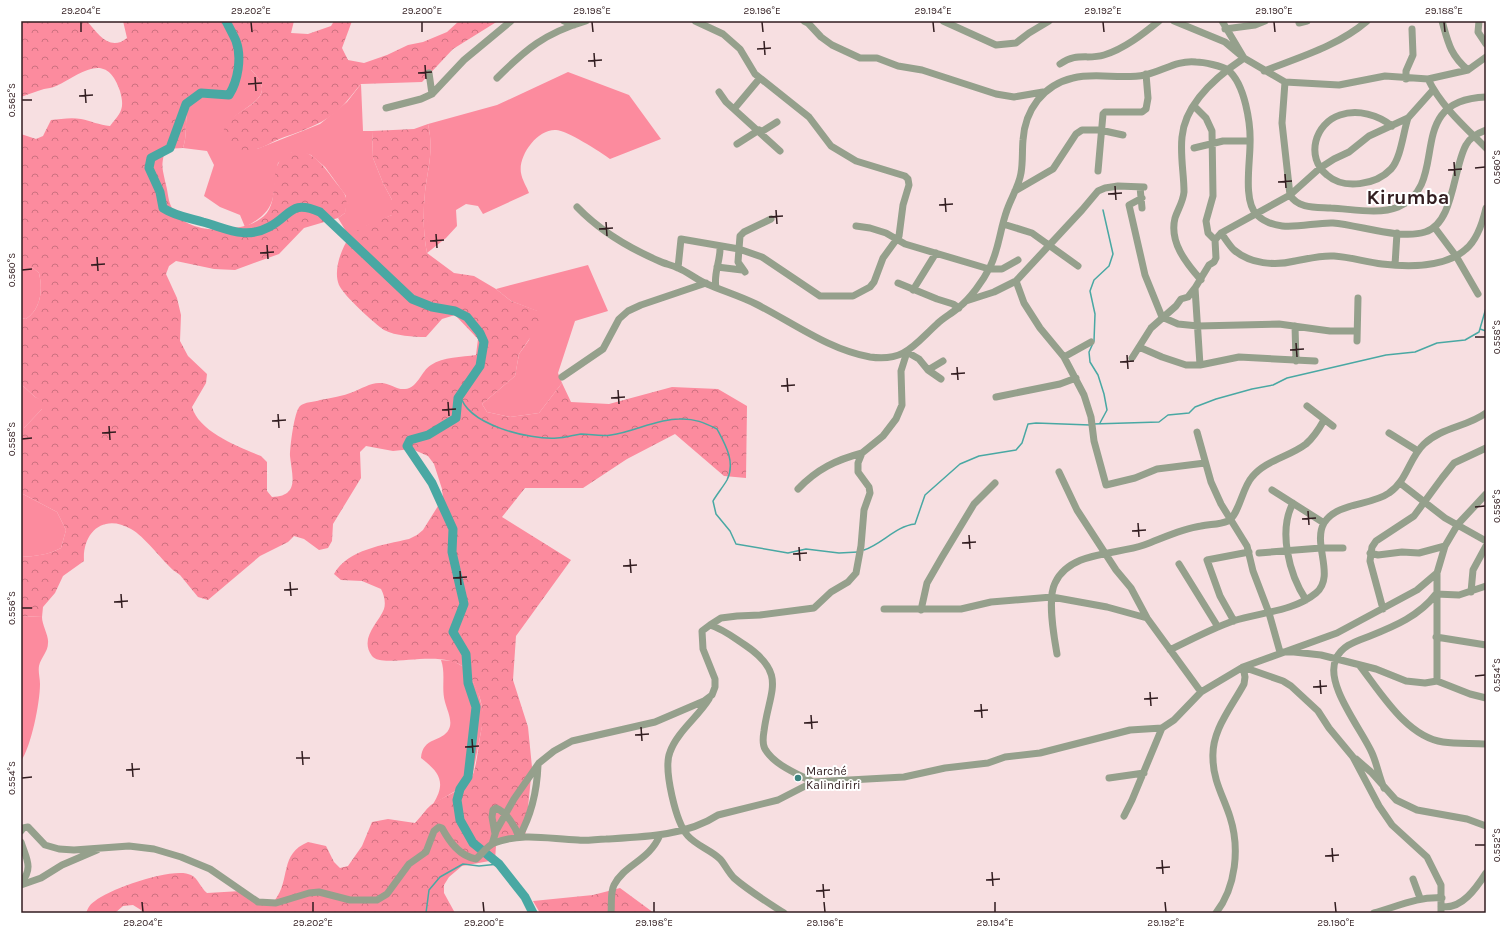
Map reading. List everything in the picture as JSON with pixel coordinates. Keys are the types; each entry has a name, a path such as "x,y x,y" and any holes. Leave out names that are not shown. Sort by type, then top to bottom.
{"street":[{"path":"386,108 421,99 432,94 464,60 511,21"},
{"path":"564,21 574,25"},
{"path":"497,78 521,54 548,36 586,21"},
{"path":"678,268 681,239 739,249 762,257 820,296 852,296 870,287 874,282 883,258 897,239 908,179 906,176 863,164 847,157 824,139 809,117 755,74 740,49 723,34 695,21"},
{"path":"804,21 832,45 860,58 878,58 898,66 922,70 996,94 1014,96 1044,92"},
{"path":"943,21 996,45 1016,44 1029,33 1049,21"},
{"path":"1060,64 1069,58 1078,56 1104,55 1137,38 1159,21"},
{"path":"1174,21 1225,42 1244,58 1285,82 1339,84 1385,76 1406,79 1428,79 1468,70 1486,57"},
{"path":"1222,21 1225,29 1244,58"},
{"path":"1225,29 1255,25 1266,21"},
{"path":"1299,23 1307,21"},
{"path":"1264,71 1331,45 1353,33 1367,21"},
{"path":"1442,21 1451,50 1457,60 1468,70"},
{"path":"1479,21 1478,32 1486,44"},
{"path":"1406,79 1406,71 1413,55 1412,29"},
{"path":"1201,280 1178,249 1174,228 1184,192 1182,169 1182,132 1194,106 1212,82 1226,69 1244,58"},
{"path":"577,207 593,223 618,240 660,262 678,268 706,283 752,302 828,343 874,358 891,357 907,352 922,341 942,319 959,308 966,301 989,270 999,247 1003,224 1020,177 1024,158 1023,138 1028,116 1034,103 1044,92 1059,83 1074,78 1114,77 1146,74 1180,62 1197,62 1226,69 1236,81 1244,99 1250,141 1249,200 1254,214 1271,224 1282,226 1334,223 1397,233 1425,233 1435,228 1441,220 1451,194 1465,146 1473,136 1486,130"},
{"path":"429,73 432,94"},
{"path":"1098,171 1101,119 1105,112 1142,112 1146,109 1148,98 1146,74"},
{"path":"734,109 760,78"},
{"path":"1428,79 1433,90 1447,108 1486,148"},
{"path":"1285,82 1282,123 1290,195 1293,200 1299,204 1312,207 1373,210 1398,207 1407,202 1418,191 1430,154 1439,118 1447,108 1476,97 1486,97"},
{"path":"1392,126 1375,116 1358,112 1330,118 1321,128 1315,141 1316,155 1320,168 1327,176 1352,184 1378,179 1392,168 1400,153 1402,134 1408,118 1433,90"},
{"path":"719,92 734,109 760,131 780,151"},
{"path":"1132,358 1151,328 1176,306 1181,299 1188,297 1201,280 1209,265 1214,262 1216,258 1215,240 1208,232 1206,222 1213,196 1213,144 1210,123 1194,106"},
{"path":"1215,240 1221,233 1290,195 1320,168 1349,152 1369,136 1408,118"},
{"path":"738,144 777,122"},
{"path":"1015,191 1040,178 1053,169 1076,134 1082,130 1100,130 1123,135"},
{"path":"1194,148 1228,141 1250,141"},
{"path":"966,301 994,292 1016,282 1098,191 1105,188 1142,187 1142,208"},
{"path":"1142,198 1129,205 1145,275 1162,317 1178,324 1198,326 1265,324 1295,326 1330,331 1357,331"},
{"path":"1221,233 1233,249 1245,258 1263,263 1292,262 1311,257 1333,256 1395,265 1436,263 1456,256 1467,248 1475,237 1486,208"},
{"path":"717,266 743,271 738,262 741,234 771,220"},
{"path":"1003,224 1032,233 1050,244 1078,266"},
{"path":"856,226 870,228 936,253 989,270 1002,269 1018,260"},
{"path":"1435,228 1456,256 1478,294"},
{"path":"1395,265 1397,233"},
{"path":"716,287 714,281 720,246"},
{"path":"913,290 936,253"},
{"path":"1016,282 1028,309 1040,328 1064,357 1084,395 1092,421 1092,429 1106,486 1135,478 1157,469 1205,463"},
{"path":"562,377 603,349 619,319 628,311 641,305 706,283"},
{"path":"898,283 953,304 959,308"},
{"path":"1195,288 1200,365"},
{"path":"1357,341 1358,298"},
{"path":"1295,326 1296,361"},
{"path":"1064,357 1091,342"},
{"path":"1139,346 1176,363 1200,365 1240,357 1315,361"},
{"path":"907,352 919,359 928,370 941,379"},
{"path":"798,489 806,480 828,464 862,453 883,436 896,419 902,406 901,371 907,352"},
{"path":"928,370 943,361"},
{"path":"996,397 1060,384 1076,378"},
{"path":"1308,406 1333,426"},
{"path":"1170,650 1234,621 1269,613 1306,600 1318,591 1323,580 1324,566 1321,548 1324,523 1334,513 1375,501 1389,493 1400,483 1418,451 1435,435 1452,427 1473,421 1486,413"},
{"path":"1057,654 1053,634 1052,597 1054,583 1062,573 1076,563 1105,552 1142,546 1163,536 1201,526 1220,524 1230,520 1236,511 1244,488 1252,476 1264,466 1306,444 1316,434 1324,420"},
{"path":"1197,432 1211,482 1230,520 1242,535 1249,552 1253,571 1269,613 1280,652"},
{"path":"1389,433 1418,451"},
{"path":"1383,609 1370,561 1372,547 1376,541 1414,516 1454,463 1486,448"},
{"path":"784,913 735,878 725,868 721,859 695,842 682,829 670,782 667,760 674,743 712,695 715,687 715,679 707,661 702,639 702,631 721,618 814,608 831,592 848,582 856,573 860,556 864,510 870,493 869,487 858,472 858,463 862,453"},
{"path":"1059,472 1077,510 1116,570 1131,588 1147,618 1200,692"},
{"path":"921,610 927,583 942,557 974,504 995,483"},
{"path":"1400,483 1445,518 1486,540"},
{"path":"1272,490 1324,523"},
{"path":"1437,681 1437,573 1445,546 1458,524 1486,494"},
{"path":"1294,503 1287,516 1288,550 1293,576 1306,600"},
{"path":"1370,553 1378,555 1402,552 1418,553 1445,546"},
{"path":"1472,592 1473,570 1486,546"},
{"path":"1260,552 1343,548"},
{"path":"1234,621 1220,596 1207,560 1249,552"},
{"path":"1179,564 1218,628"},
{"path":"489,847 519,837 537,836 594,841 660,835 709,820 718,815 778,800 813,782 904,777 945,768 988,764 1005,757 1040,753 1130,730 1162,728 1174,720 1200,692 1243,667 1280,652 1337,633 1417,590 1437,573"},
{"path":"1436,594 1448,596 1472,592 1486,586"},
{"path":"1384,788 1372,755 1348,711 1336,682 1334,671 1335,660 1341,651 1350,644 1402,623 1429,603 1436,594"},
{"path":"884,609 961,609 984,603 1052,597 1108,607 1147,618"},
{"path":"710,625 722,629 751,649 765,662 770,671 773,683 772,696 762,740 764,748 770,756 813,782"},
{"path":"1436,637 1486,646"},
{"path":"1280,652 1308,653 1376,669 1415,683 1437,681 1470,694 1486,698"},
{"path":"1360,666 1397,716 1430,738 1442,742 1486,744"},
{"path":"1243,667 1291,686 1318,711 1329,728 1353,757 1371,772 1396,800 1417,810 1467,820 1486,826"},
{"path":"1216,913 1221,906 1233,875 1235,858 1234,832 1231,818 1218,787 1212,758 1215,740 1220,726 1244,684 1245,677 1243,667"},
{"path":"21,831 23,828 28,827 45,845 59,849 74,850 135,847 154,849 181,856 210,869 258,902 268,904 314,893 350,900 377,900 387,894 409,864 426,852 434,831 438,827 442,828 447,838 463,855 476,859 480,856 489,847 506,815 539,763 554,751 572,741 655,722 704,701 712,695"},
{"path":"1124,816 1144,773 1162,728"},
{"path":"1353,757 1379,806 1392,825 1427,857 1441,885 1441,906"},
{"path":"519,837 530,815 535,795 539,763"},
{"path":"1109,778 1144,773"},
{"path":"495,834 492,817 493,810 496,808 506,815 516,829 519,837"},
{"path":"611,913 614,885 624,873 648,854 656,844 660,835"},
{"path":"21,842 28,859 28,869 21,884"},
{"path":"21,884 41,878 62,865 103,848"},
{"path":"1374,913 1410,903 1420,898 1448,907 1462,900 1472,892 1486,873"},
{"path":"1414,879 1420,898"}],"green space":[{"path":"21,21 87,21 105,40 115,43 121,42 127,38 123,21 294,21 291,33 308,34 331,26 334,21 352,21 342,48 348,60 364,63 387,55 408,45 423,42 447,32 459,21 498,21 453,49 422,82 361,84 342,106 328,118 307,129 254,150 234,148 228,143 224,132 227,123 255,101 261,93 261,83 251,70 241,70 234,75 224,95 215,98 193,98 188,110 186,135 183,148 165,149 162,167 172,208 183,220 197,227 205,229 228,229 249,225 260,219 267,213 271,205 276,170 279,162 284,156 292,152 299,151 313,157 325,168 343,191 345,196 345,213 338,218 304,228 279,254 235,270 214,269 176,261 169,266 166,274 177,298 181,315 180,341 188,356 207,374 206,383 192,407 196,416 203,424 221,438 261,456 267,462 267,491 272,497 281,496 291,489 293,477 290,456 294,422 300,406 307,403 345,395 376,383 383,383 402,389 409,388 413,386 425,371 436,362 476,355 478,339 455,315 442,319 426,337 394,334 384,330 367,316 346,295 339,285 337,279 337,267 343,248 349,238 363,227 392,215 392,200 373,158 372,131 414,129 428,124 430,133 430,150 424,215 427,253 454,273 474,276 496,289 511,301 538,311 541,322 519,354 515,376 482,404 487,412 510,417 539,413 562,383 571,402 609,404 672,387 718,389 747,406 746,478 724,476 675,434 627,459 583,488 525,488 502,517 571,560 516,636 513,680 528,727 532,767 525,838 501,840 496,846 495,860 462,866 449,877 444,885 444,893 455,913 143,913 133,905 123,906 115,913 86,913 89,906 93,902 102,896 127,885 157,876 183,873 191,875 195,878 207,893 241,891 265,902 275,900 283,884 289,860 299,847 308,842 326,846 334,862 340,868 348,866 362,846 372,822 388,819 415,823 431,805 468,783 473,774 476,762 482,723 482,710 480,697 469,673 465,668 455,662 442,659 388,661 378,660 372,656 368,643 371,631 385,606 382,591 381,589 362,581 341,580 334,574 348,559 367,549 409,539 417,535 423,530 443,498 442,489 434,464 428,456 412,449 393,451 366,446 360,452 361,478 333,524 332,541 328,548 319,550 304,539 294,536 288,542 260,556 208,600 198,597 180,575 173,570 136,532 121,525 112,523 104,524 91,534 84,551 84,561 63,576 55,593 43,607 42,617 21,616 21,557 46,554 61,548 66,530 57,512 21,493 21,428 24,428 42,409 42,401 35,397 21,384 21,318 26,319 35,310 40,299 41,286 39,273 32,267 21,266 21,134 36,139 43,136 51,120 70,118 77,118 110,126 121,110 122,102 120,91 114,78 107,71 100,68 83,72 54,87 21,97"},
{"path":"241,70 251,70 259,80 262,88 260,95 255,101 232,119 226,126 257,149 320,124 347,102 361,84 363,131 372,131 373,158 392,200 392,215 366,226 350,238 338,218 345,213 346,196 325,167 311,155 301,152 292,152 278,163 274,193 269,208 264,214 245,227 240,215 220,207 204,196 214,165 207,151 183,148 186,135 188,110 193,98 211,97 229,91 234,75"},
{"path":"568,72 629,95 661,139 610,159 583,142 561,131 549,131 542,134 530,145 521,166 523,181 529,193 483,214 478,206 466,204 456,210 457,226 446,238 427,253 424,215 430,150 430,133 428,124 497,105"},
{"path":"24,265 32,267 39,273 41,286 38,305 26,319 21,318 21,266"},
{"path":"588,265 608,311 575,321 558,373 562,383 539,413 510,417 487,412 482,404 515,376 519,354 529,340 537,311 511,301 496,289"},
{"path":"21,384 35,397 42,400 42,409 24,428 21,428"},
{"path":"21,493 57,512 66,530 61,548 42,555 21,557"},
{"path":"21,616 42,617 47,634 48,646 39,666 40,692 37,713 28,746 21,761"},
{"path":"441,660 453,661 466,668 478,691 484,716 473,773 469,783 433,804 440,790 439,778 432,768 421,758 422,751 425,746 446,733 450,726 450,719 443,692 443,670"},
{"path":"620,888 654,913 540,913 533,901 593,895"}],"waterway":[{"path":"226,21 238,47 239,61 235,83 229,95 201,93 186,104 170,148 151,158 149,168 160,192 163,208 172,213 228,230 244,233 252,233 269,227 297,208 310,208 320,212 412,299 432,307 455,311 467,317 480,333 484,342 480,366 458,398 456,418 428,435 410,440 407,446 432,483 453,529 452,552 464,604 453,632 466,654 468,683 476,707 468,777 460,789 457,800 460,820 473,843 499,864 525,897 533,913"},
{"path":"1100,423 1107,410 1098,375 1090,362 1089,352 1094,341 1095,314 1090,291 1094,280 1109,266 1113,254 1103,210"},
{"path":"1093,424 1159,422 1168,415 1189,413 1195,407 1216,399 1273,385 1287,378 1386,355 1415,352 1437,343 1465,340 1479,332 1486,308"},
{"path":"1480,329 1486,331"},
{"path":"460,394 465,405 474,414 486,422 516,433 545,438 563,438 581,434 607,436 653,423 670,420 690,419 704,423 717,429 730,460 727,480 713,501 716,514 730,531 736,544 788,553 806,549 839,553 858,552"},
{"path":"864,550 877,544 902,528 915,524 925,495 960,464 979,456 1016,450 1022,443 1028,424 1090,425"},
{"path":"426,913 429,890 440,877 463,864 479,866 499,864"}],"place":[{"name":"Marché Kalindiriri","path":"798,778"}],"district":[{"name":"Kirumba","path":"1408,197"}]}
